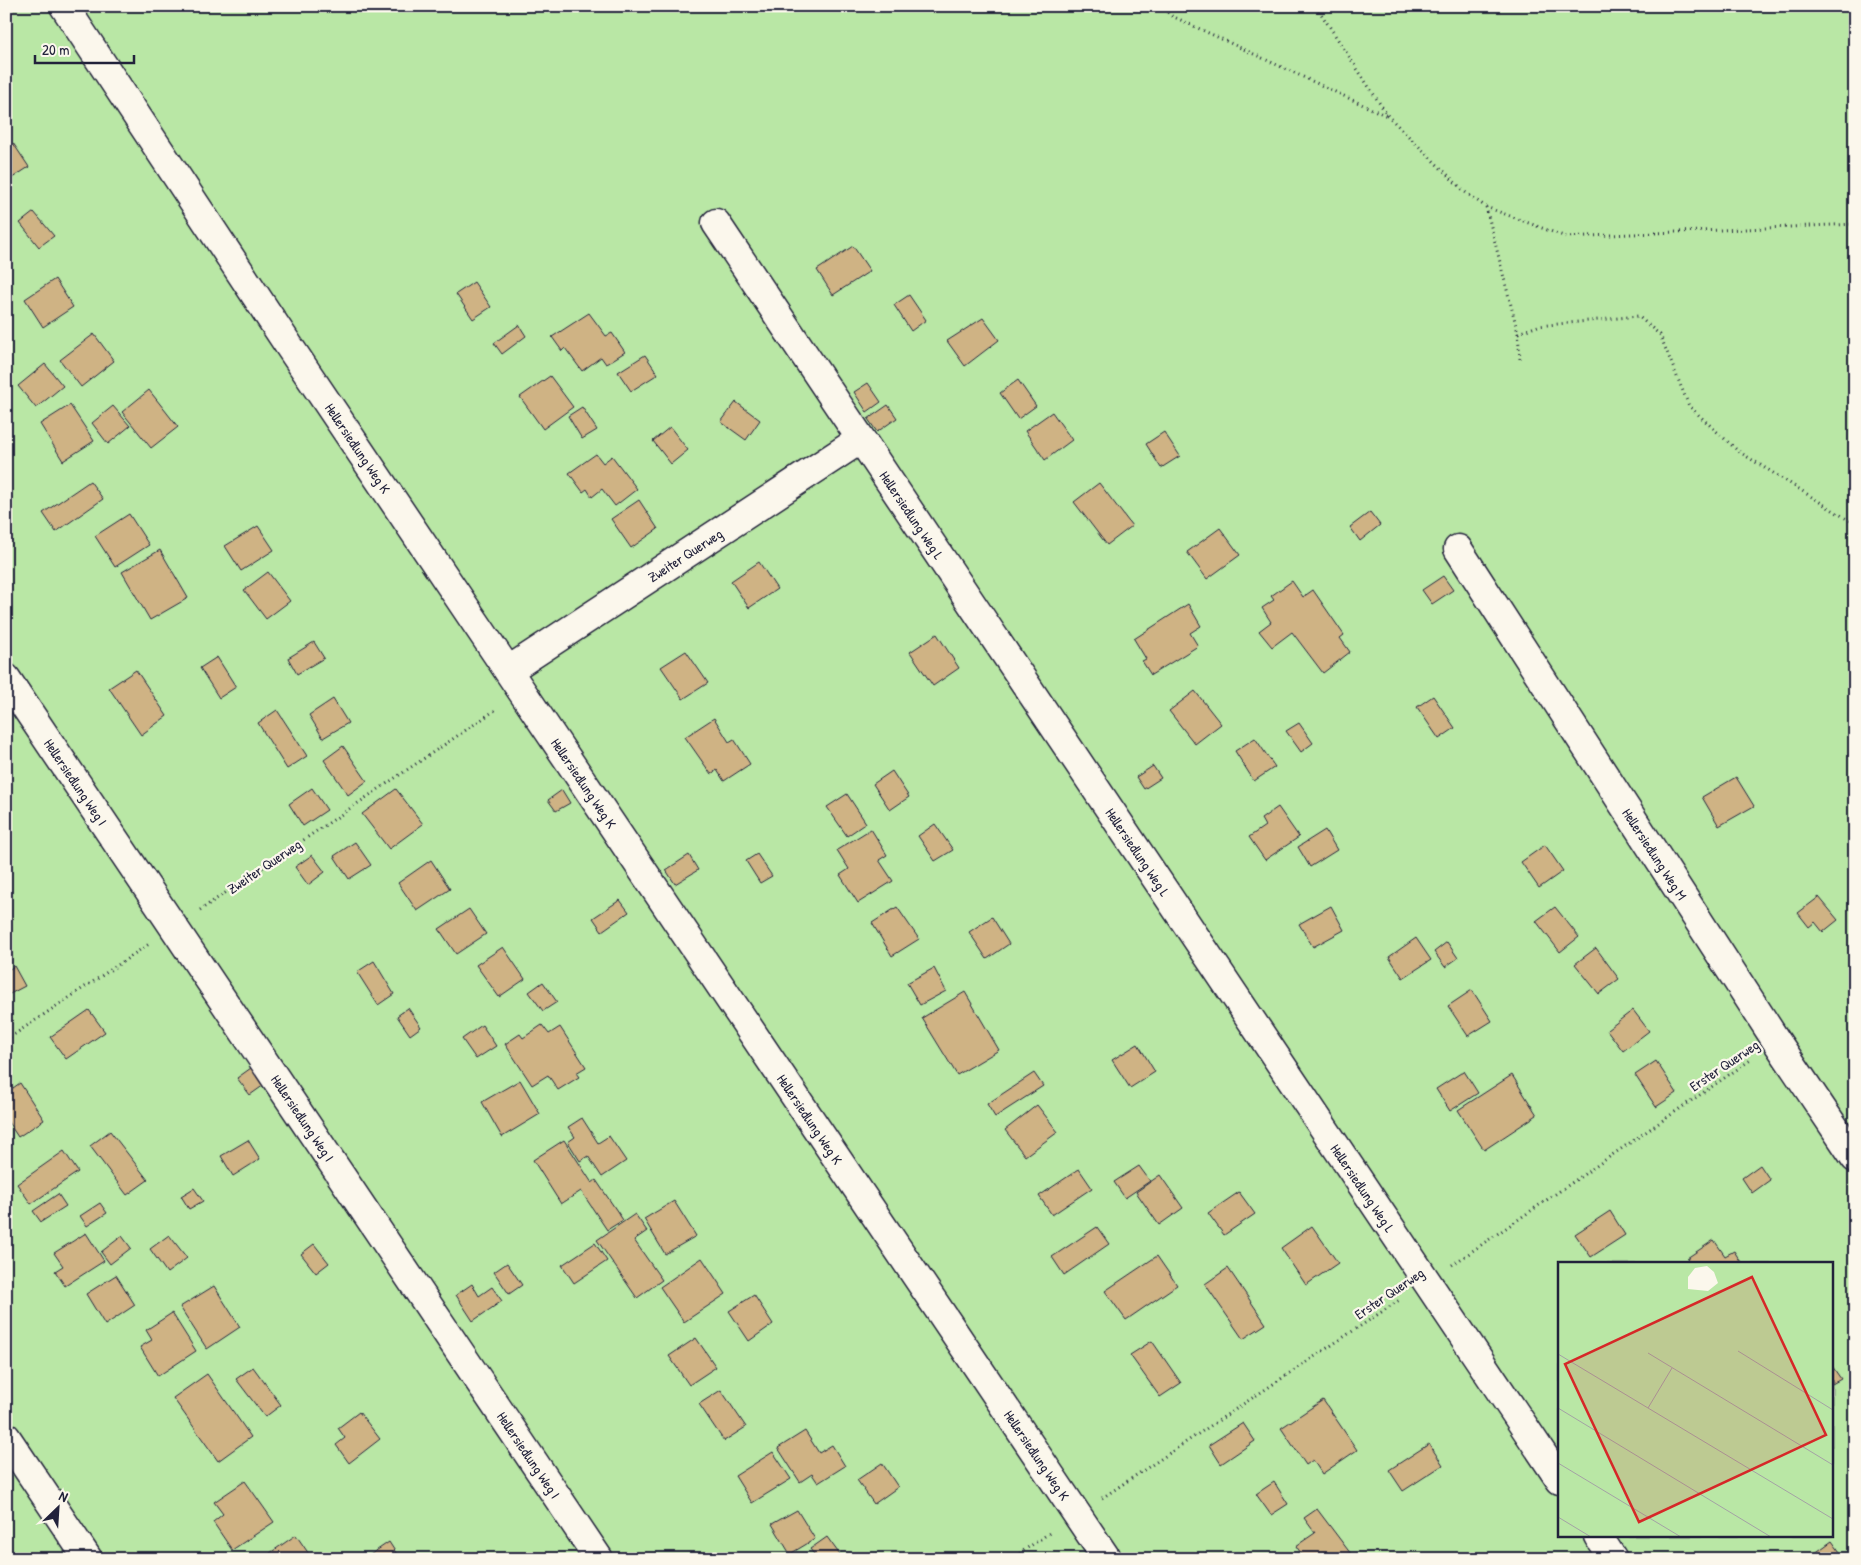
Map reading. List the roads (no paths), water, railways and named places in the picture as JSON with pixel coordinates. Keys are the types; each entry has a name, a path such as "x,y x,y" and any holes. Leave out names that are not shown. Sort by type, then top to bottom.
{"lane":[{"name":"Hellersiedlung Weg K","path":"64,6 294,354 1107,1559"},
{"name":"Hellersiedlung Weg L","path":"716,223 1558,1477"},
{"name":"Zweiter Querweg","path":"515,681 861,439"},
{"name":"Hellersiedlung Weg M","path":"1458,549 1777,1042 1855,1158"},
{"name":"Hellersiedlung Weg I","path":"6,678 599,1559"},
{"path":"6,1437 88,1559"},
{"path":"1599,1538 1613,1559"}]}
